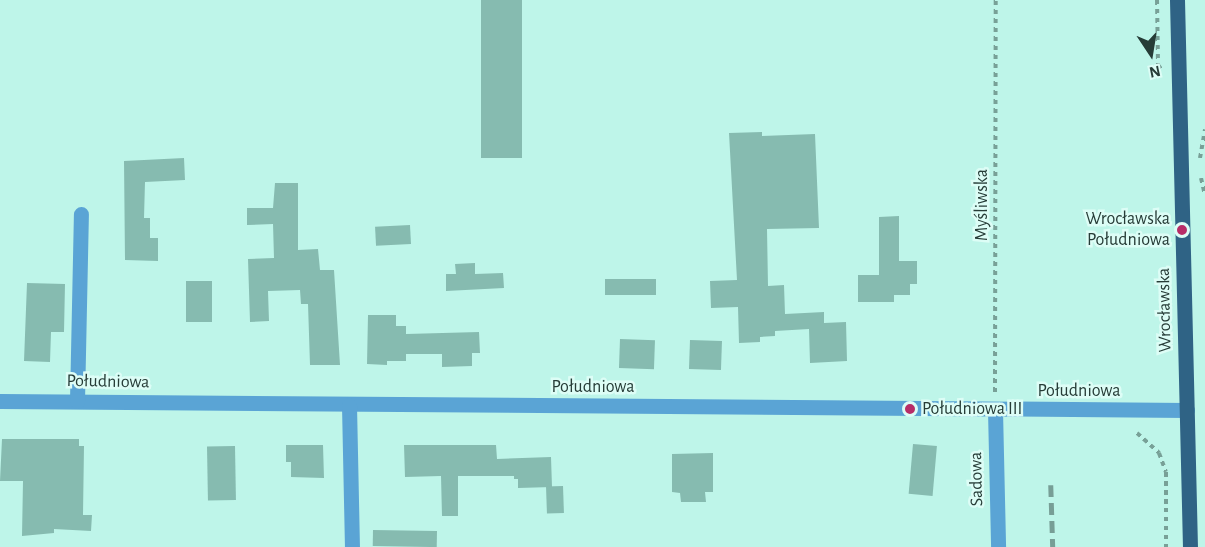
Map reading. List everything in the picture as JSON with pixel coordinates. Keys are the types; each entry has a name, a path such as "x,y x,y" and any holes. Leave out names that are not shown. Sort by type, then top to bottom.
{"main road":[{"name":"Wrocławska","path":"1177,0 1185,364 1180,410 1188,467 1190,547"}],"street":[{"path":"77,401 81,214"},
{"name":"Południowa","path":"0,401 1020,411 1180,410"},
{"path":"350,405 352,547"},
{"name":"Sadowa","path":"995,410 998,547"}],"path":[{"name":"Myśliwska","path":"995,410 996,0"},
{"path":"1199,168 1205,129"},
{"path":"1137,433 1159,453 1166,472 1166,547"}],"building":[{"path":"481,0 522,0 522,158 481,158"},
{"path":"762,132 762,136 815,134 819,228 767,229 768,286 784,285 785,314 824,312 824,323 846,322 847,361 810,363 809,329 775,331 775,336 760,337 760,342 739,343 738,307 711,308 710,281 737,280 729,133"},
{"path":"184,158 185,180 145,182 144,218 150,218 150,238 158,238 158,261 125,260 124,161"},
{"path":"275,183 298,183 298,250 318,249 320,270 334,270 340,365 310,365 308,304 301,304 300,290 268,291 269,321 250,322 248,259 274,258 273,224 247,225 247,208 273,208"},
{"path":"899,216 899,261 917,261 917,284 910,284 910,295 894,295 894,302 858,302 858,275 879,275 879,217"},
{"path":"410,225 411,244 376,246 375,227"},
{"path":"475,263 475,274 503,273 504,288 446,291 446,274 456,274 455,264"},
{"path":"605,279 656,279 656,295 605,295"},
{"path":"186,281 212,281 212,322 186,322"},
{"path":"27,283 65,284 64,332 51,332 50,362 24,361"},
{"path":"368,315 396,315 396,326 406,326 406,334 479,332 480,353 472,353 472,366 442,367 442,354 406,354 406,361 387,361 387,365 367,364"},
{"path":"620,339 655,340 654,369 619,368"},
{"path":"690,340 722,341 721,370 689,369"},
{"path":"2,439 79,439 79,446 84,446 83,515 92,515 91,531 54,529 54,533 22,536 23,481 0,481"},
{"path":"913,444 937,446 933,496 909,494"},
{"path":"286,445 323,445 324,478 291,477 291,462 286,462"},
{"path":"404,445 496,445 497,459 551,457 552,487 518,488 518,479 514,479 514,476 458,476 458,516 442,516 441,476 405,477"},
{"path":"207,446 235,446 236,500 208,500"},
{"path":"713,453 713,492 705,492 706,502 681,502 680,493 672,492 672,454"},
{"path":"563,486 564,513 547,514 546,487"},
{"path":"373,530 437,531 437,547 373,546"}],"railway":[{"path":"1051,485 1053,547"}],"place":[{"name":"Wrocławska Południowa","path":"1182,230"},
{"name":"Południowa III","path":"910,409"}]}
